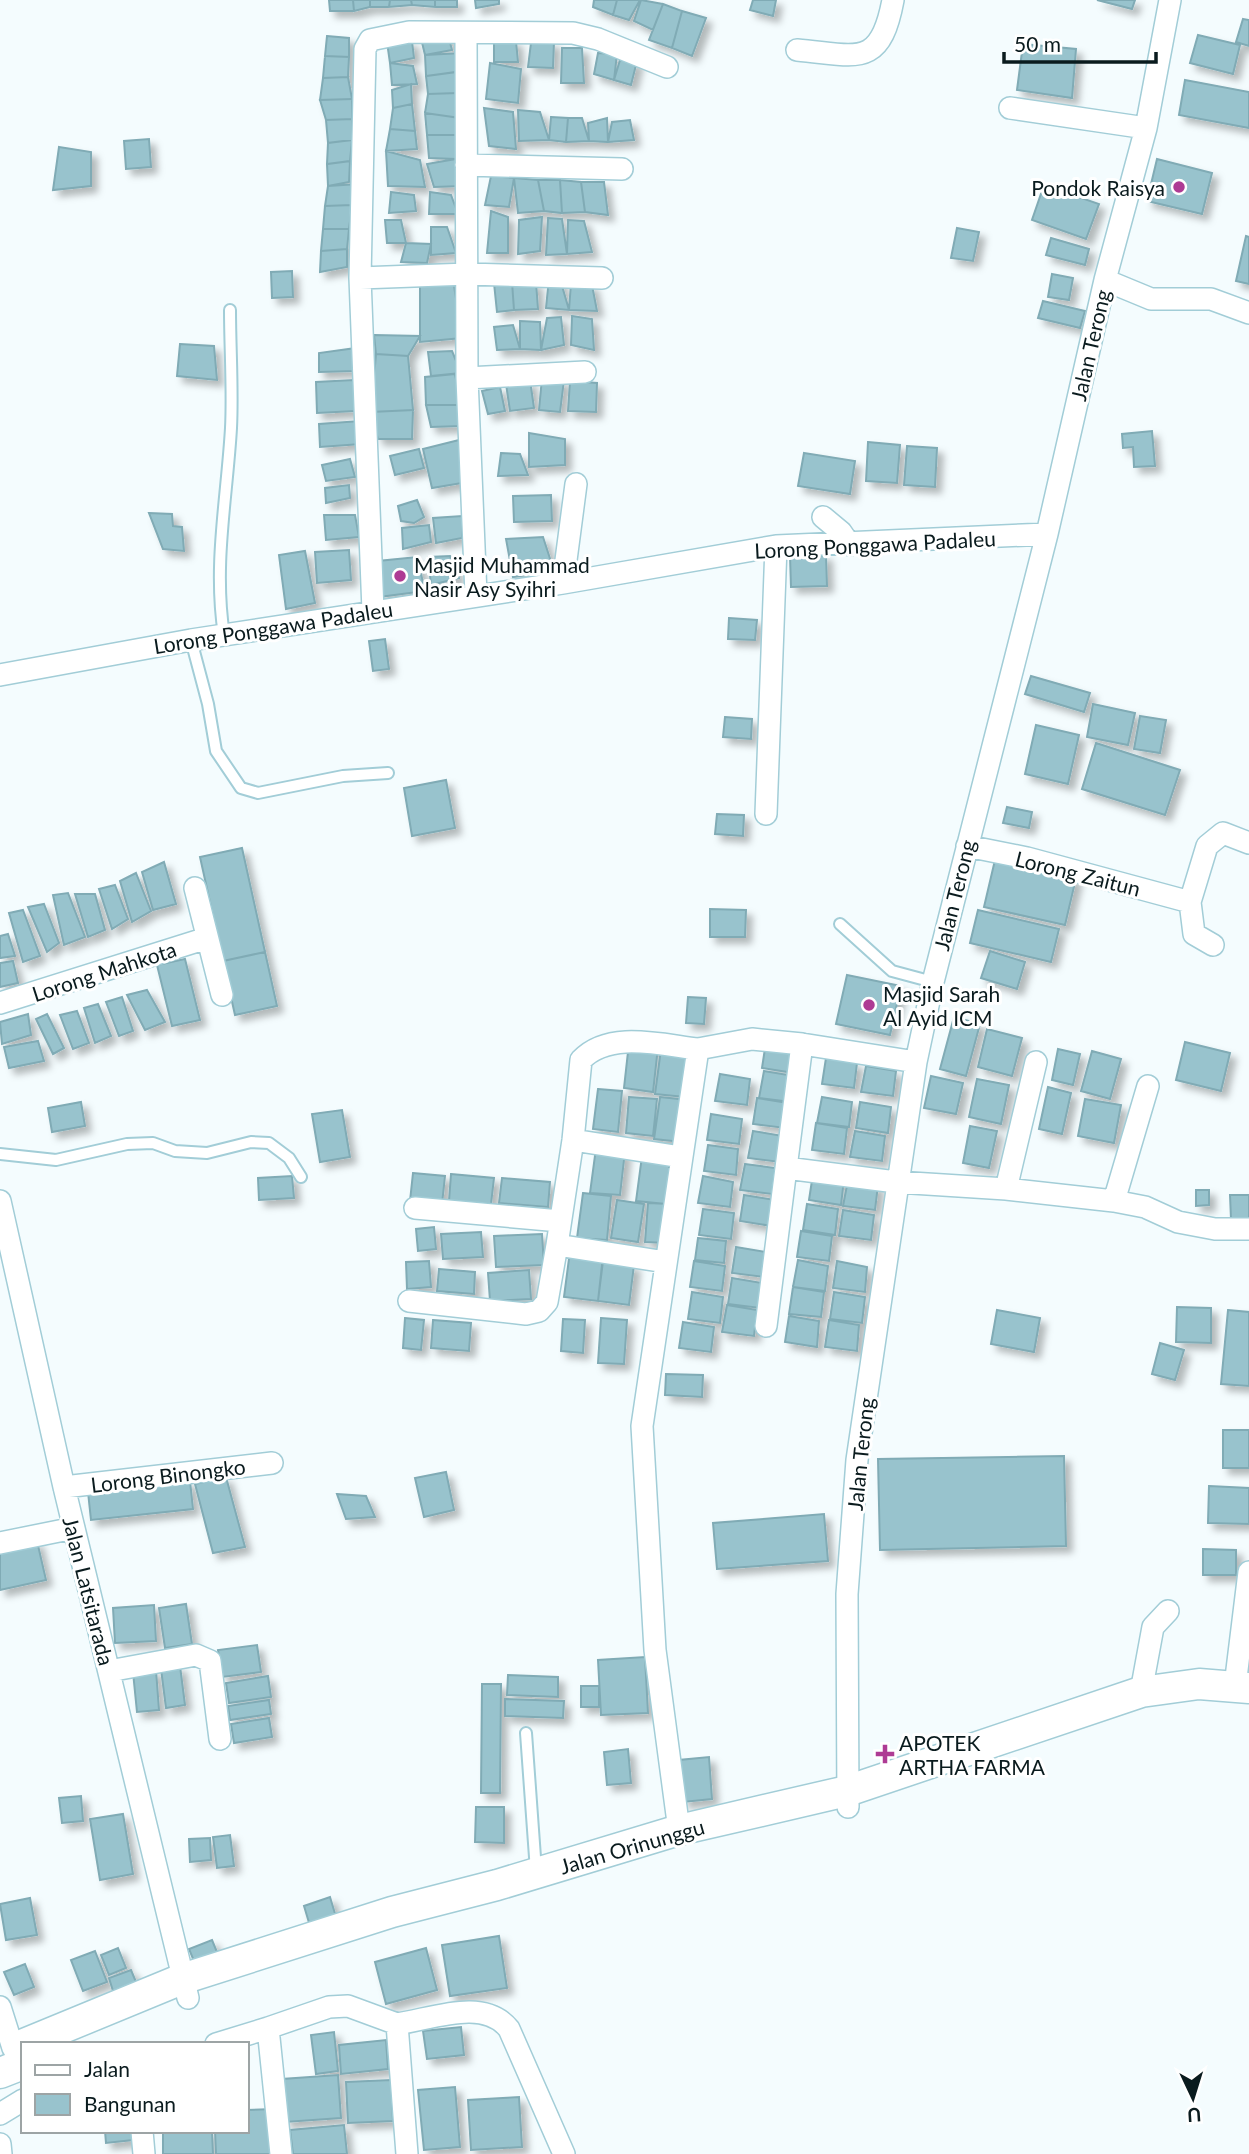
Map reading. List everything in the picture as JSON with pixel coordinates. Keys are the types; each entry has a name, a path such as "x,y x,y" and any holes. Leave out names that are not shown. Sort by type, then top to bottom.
{"street":[{"path":"797,50 867,53 880,45 894,0"},
{"name":"Jalan Terong","path":"847,1799 848,1594 857,1460 896,1182 916,1062 933,982 1047,534 1105,280 1146,128 1170,0"},
{"path":"373,611 360,278 365,49 370,40 410,32 573,33 598,39 667,67"},
{"path":"466,33 467,378 477,595"},
{"path":"1010,108 1146,128"},
{"path":"466,165 622,169"},
{"path":"360,278 468,274 602,278"},
{"path":"1105,280 1151,299 1210,299 1249,313"},
{"path":"467,378 585,372"},
{"path":"563,583 576,484"},
{"path":"822,517 841,532 850,545"},
{"name":"Lorong Ponggawa Padaleu","path":"0,675 191,640 563,583 776,547 1047,534"},
{"path":"766,814 776,547"},
{"path":"1213,945 1194,934 1190,902 1209,842 1223,833 1249,844"},
{"name":"Lorong Zaitun","path":"967,846 1083,872 1190,902"},
{"path":"195,888 222,995"},
{"name":"Lorong Mahkota","path":"0,1003 207,938"},
{"path":"409,1301 526,1314 539,1311 547,1302 573,1140 578,1076 581,1060 590,1050 619,1042 698,1049 752,1040 802,1044 916,1062"},
{"path":"766,1326 802,1044"},
{"path":"680,1830 655,1650 642,1452 644,1406 698,1049"},
{"path":"1006,1189 1036,1062"},
{"path":"1114,1201 1148,1086"},
{"path":"573,1140 681,1157"},
{"path":"786,1168 896,1182 1006,1189 1114,1201 1144,1207 1178,1222 1215,1229 1249,1229"},
{"name":"Jalan Latsitarada","path":"0,1201 3,1230 185,1989"},
{"path":"415,1208 560,1221"},
{"path":"557,1245 666,1262"},
{"name":"Lorong Binongko","path":"64,1487 272,1463"},
{"path":"0,1543 74,1528"},
{"path":"1244,1694 1249,1572"},
{"path":"1141,1692 1153,1627 1168,1611"},
{"path":"109,1671 196,1655 210,1661 220,1739"},
{"name":"Jalan Orinunggu","path":"46,2042 185,1989 387,1925 537,1873 680,1830 847,1799 1141,1692 1199,1684 1244,1694"},
{"name":"Jalan Orinunggu","path":"484,1893 847,1799 1144,1709 1244,1694"},
{"name":"Jalan Orinunggu","path":"78,2042 185,1989"},
{"path":"222,2042 328,2007 348,2006 397,2024 480,2011 500,2018 509,2029 564,2154"},
{"path":"0,2007 14,2054"},
{"path":"397,2024 407,2154"},
{"path":"268,2028 281,2154"},
{"path":"1,2110 21,2101"},
{"path":"142,2133 144,2154"},
{"path":"0,2144 1,2154"}],"lane":[{"path":"225,635 219,578 222,507 231,427 230,310"},
{"path":"191,640 208,704 216,751 241,788 258,793 270,792 344,776 387,772"},
{"path":"840,924 892,971 933,982"},
{"path":"0,1154 56,1160 127,1144 153,1143 175,1151 207,1153 251,1142 270,1143 289,1158 300,1177"},
{"path":"526,1733 537,1873"}],"building":[{"path":"329,0 353,0 354,11 330,11"},
{"path":"353,0 370,0 370,7 354,11"},
{"path":"370,0 390,0 389,7 370,7"},
{"path":"390,0 411,0 412,5 389,7"},
{"path":"411,0 435,0 435,7 412,5"},
{"path":"435,0 457,0 457,7 435,7"},
{"path":"475,0 499,0 499,4 476,8"},
{"path":"594,0 617,0 613,15 593,7"},
{"path":"617,0 640,0 629,20 613,15"},
{"path":"641,0 663,4 653,30 634,21"},
{"path":"753,0 776,0 773,16 750,10"},
{"path":"1097,0 1135,0 1132,9"},
{"path":"663,4 682,11 672,48 649,40"},
{"path":"682,11 706,18 692,56 672,48"},
{"path":"1243,19 1249,20 1249,46 1236,42"},
{"path":"420,34 448,35 452,50 425,55"},
{"path":"1198,35 1240,45 1233,74 1190,63"},
{"path":"327,36 349,38 349,57 325,56"},
{"path":"494,39 516,41 518,62 494,62"},
{"path":"412,41 414,58 390,63 387,42"},
{"path":"554,42 553,68 528,67 531,43"},
{"path":"1023,44 1076,49 1072,98 1017,90"},
{"path":"562,48 582,48 584,83 561,83"},
{"path":"462,53 456,72 426,76 425,55"},
{"path":"598,53 617,54 614,80 594,74"},
{"path":"325,56 349,57 348,77 323,78"},
{"path":"620,60 637,61 631,85 614,80"},
{"path":"390,63 413,66 417,84 392,85"},
{"path":"490,63 521,69 518,103 486,99"},
{"path":"456,72 458,93 428,94 426,76"},
{"path":"348,77 352,99 320,100 323,78"},
{"path":"1185,80 1249,92 1249,128 1179,115"},
{"path":"411,84 412,104 393,108 392,90"},
{"path":"458,93 460,118 425,113 428,94"},
{"path":"352,99 352,119 326,120 320,100"},
{"path":"412,104 415,131 390,129 393,108"},
{"path":"484,108 513,112 516,149 489,146"},
{"path":"518,110 540,112 549,140 519,141"},
{"path":"425,113 460,118 456,135 427,135"},
{"path":"551,117 568,118 566,142 549,140"},
{"path":"568,118 582,118 589,141 566,142"},
{"path":"607,118 608,142 589,141 588,123"},
{"path":"352,119 352,140 328,143 326,120"},
{"path":"630,120 634,140 608,142 612,122"},
{"path":"390,129 415,131 417,149 386,151"},
{"path":"427,135 456,135 456,159 429,158"},
{"path":"149,139 151,167 126,169 124,141"},
{"path":"352,140 350,161 327,164 328,143"},
{"path":"59,147 91,152 91,186 53,190"},
{"path":"386,151 420,160 425,187 388,186"},
{"path":"456,159 463,186 434,187 427,164"},
{"name":"Pondok Raisya","path":"1157,159 1212,173 1202,214 1147,201"},
{"path":"350,161 349,182 328,186 327,164"},
{"path":"491,176 514,178 509,207 485,205"},
{"path":"514,178 538,180 544,211 518,213"},
{"path":"538,180 560,180 562,213 544,211"},
{"path":"560,180 581,182 585,212 562,213"},
{"path":"581,182 604,182 608,215 585,212"},
{"path":"358,184 352,205 325,206 328,186"},
{"path":"1044,185 1099,204 1086,239 1032,220"},
{"path":"391,192 414,195 416,211 389,213"},
{"path":"430,192 451,195 458,214 429,214"},
{"path":"352,205 349,229 323,229 325,206"},
{"path":"491,211 508,217 508,253 487,253"},
{"path":"542,217 540,251 518,254 519,220"},
{"path":"548,218 562,219 567,254 546,255"},
{"path":"385,220 401,220 406,243 387,243"},
{"path":"568,220 584,221 592,252 567,254"},
{"path":"431,227 447,227 456,253 431,255"},
{"path":"957,228 979,232 973,261 951,258"},
{"path":"323,229 349,229 347,249 321,251"},
{"path":"1246,236 1249,237 1249,284 1236,281"},
{"path":"1051,238 1089,249 1085,265 1046,255"},
{"path":"406,243 431,244 427,263 401,262"},
{"path":"347,249 347,267 320,272 321,251"},
{"path":"292,271 293,297 272,298 271,272"},
{"path":"1052,274 1073,278 1069,300 1048,297"},
{"path":"549,278 560,279 569,310 546,308"},
{"path":"453,279 462,338 420,342 420,283"},
{"path":"512,282 514,310 497,312 494,283"},
{"path":"512,282 536,282 538,309 514,310"},
{"path":"571,283 592,285 597,311 569,310"},
{"path":"1043,301 1085,311 1080,328 1038,318"},
{"path":"572,316 592,319 594,350 571,345"},
{"path":"561,317 564,345 541,350 547,318"},
{"path":"520,321 540,322 541,350 520,349"},
{"path":"513,325 520,349 497,350 494,327"},
{"path":"374,335 420,336 408,356 376,354"},
{"path":"180,344 214,346 217,380 177,376"},
{"path":"356,348 356,371 319,372 319,353"},
{"path":"452,351 461,373 431,376 428,352"},
{"path":"376,354 408,356 413,410 371,412"},
{"path":"455,374 461,405 426,405 425,377"},
{"path":"542,378 564,380 560,412 539,410"},
{"path":"354,380 355,411 317,413 316,382"},
{"path":"530,380 534,408 510,411 506,384"},
{"path":"570,381 597,383 596,412 568,411"},
{"path":"500,387 505,411 488,414 482,391"},
{"path":"426,405 461,405 462,426 431,427"},
{"path":"413,410 412,439 378,439 371,412"},
{"path":"360,421 361,444 320,447 319,424"},
{"path":"1152,431 1155,466 1134,467 1133,447 1123,448 1122,434"},
{"path":"529,433 565,439 565,465 529,467"},
{"path":"459,440 468,482 432,488 423,449"},
{"path":"868,442 900,445 897,483 866,481"},
{"path":"907,446 937,448 935,487 904,485"},
{"path":"419,449 424,468 395,475 390,456"},
{"path":"501,453 520,454 528,475 498,476"},
{"path":"804,453 855,461 850,494 798,486"},
{"path":"350,459 355,477 326,481 322,465"},
{"path":"349,485 350,498 326,503 325,488"},
{"path":"551,495 552,521 514,522 513,496"},
{"path":"417,500 424,517 414,523 401,521 398,506"},
{"path":"149,513 172,514 173,526 182,527 184,551 163,549"},
{"path":"324,515 355,515 359,537 326,540"},
{"path":"462,516 462,538 436,543 433,518"},
{"path":"429,525 431,542 403,549 402,528"},
{"path":"543,537 554,571 513,577 506,539"},
{"path":"349,550 351,580 317,583 315,552"},
{"path":"305,551 315,603 286,609 279,555"},
{"path":"826,555 827,586 791,587 790,556"},
{"path":"450,556 459,578 431,585 428,557"},
{"name":"Masjid Muhammad Nasir Asy Syihri","path":"417,557 425,591 379,597 378,561"},
{"path":"729,618 757,620 755,640 728,639"},
{"path":"385,639 389,669 373,671 369,641"},
{"path":"1031,676 1090,693 1084,712 1025,694"},
{"path":"1093,704 1135,713 1128,745 1087,737"},
{"path":"1140,716 1166,720 1160,753 1134,749"},
{"path":"725,717 752,719 751,739 723,737"},
{"path":"1036,725 1079,735 1068,784 1025,774"},
{"path":"1096,743 1180,770 1165,815 1082,789"},
{"path":"446,780 455,828 412,836 404,788"},
{"path":"1007,807 1032,812 1029,828 1003,823"},
{"path":"717,814 744,815 743,836 715,834"},
{"path":"242,848 265,952 223,961 200,857"},
{"path":"995,860 1076,878 1065,925 984,907"},
{"path":"164,862 176,904 153,910 142,872"},
{"path":"136,873 151,911 132,922 120,881"},
{"path":"115,885 128,919 112,929 99,889"},
{"path":"68,893 85,937 64,945 53,895"},
{"path":"75,894 95,894 105,930 88,937"},
{"path":"44,904 59,943 47,952 28,907"},
{"path":"710,909 746,910 745,937 710,937"},
{"path":"23,910 40,956 23,962 9,913"},
{"path":"978,910 1059,929 1051,962 970,943"},
{"path":"8,934 15,956 0,958 0,936"},
{"path":"990,951 1025,962 1017,989 981,978"},
{"path":"265,952 277,1006 235,1015 223,961"},
{"path":"185,959 200,1020 172,1026 157,965"},
{"path":"13,961 18,983 0,987 0,963"},
{"name":"Masjid Sarah Al Ayid ICM","path":"847,975 901,986 890,1035 836,1024"},
{"path":"147,990 165,1022 145,1030 127,995"},
{"path":"122,997 133,1031 119,1036 106,1002"},
{"path":"688,997 706,998 704,1024 686,1023"},
{"path":"98,1004 111,1036 95,1043 84,1008"},
{"path":"77,1011 89,1043 73,1049 60,1015"},
{"path":"28,1014 31,1035 2,1044 0,1022"},
{"path":"47,1014 64,1048 53,1054 36,1019"},
{"path":"954,1017 980,1024 966,1076 940,1069"},
{"path":"987,1029 1022,1038 1012,1076 978,1067"},
{"path":"38,1041 44,1061 9,1068 4,1047"},
{"path":"766,1042 796,1047 794,1073 762,1068"},
{"path":"1185,1042 1230,1053 1221,1091 1176,1080"},
{"path":"629,1043 658,1047 653,1092 624,1088"},
{"path":"661,1049 689,1053 685,1097 655,1094"},
{"path":"1058,1049 1080,1054 1073,1085 1052,1080"},
{"path":"1092,1051 1121,1059 1110,1099 1081,1091"},
{"path":"826,1058 857,1063 854,1088 822,1084"},
{"path":"866,1066 896,1071 893,1096 861,1092"},
{"path":"764,1071 794,1076 791,1102 759,1098"},
{"path":"720,1074 750,1079 747,1105 715,1101"},
{"path":"931,1076 963,1083 956,1114 924,1108"},
{"path":"977,1079 1009,1085 1001,1124 969,1117"},
{"path":"1048,1087 1071,1093 1062,1134 1039,1129"},
{"path":"598,1089 622,1091 618,1132 593,1129"},
{"path":"629,1097 657,1099 653,1136 626,1133"},
{"path":"660,1097 688,1100 682,1142 654,1139"},
{"path":"822,1097 852,1102 849,1127 817,1123"},
{"path":"757,1098 788,1103 785,1128 753,1124"},
{"path":"1085,1099 1121,1105 1114,1143 1078,1136"},
{"path":"81,1102 85,1126 52,1132 48,1108"},
{"path":"860,1102 891,1107 888,1133 856,1128"},
{"path":"342,1110 350,1157 320,1162 312,1114"},
{"path":"711,1114 742,1119 739,1144 707,1140"},
{"path":"816,1123 847,1128 844,1154 812,1150"},
{"path":"970,1126 997,1131 989,1168 963,1163"},
{"path":"753,1131 783,1136 780,1162 748,1158"},
{"path":"855,1131 885,1136 882,1161 850,1157"},
{"path":"708,1145 738,1149 736,1175 704,1171"},
{"path":"596,1148 625,1151 620,1195 590,1193"},
{"path":"642,1156 670,1159 666,1204 636,1201"},
{"path":"745,1164 775,1168 772,1194 740,1190"},
{"path":"413,1173 445,1176 442,1204 410,1201"},
{"path":"451,1174 494,1178 491,1204 449,1201"},
{"path":"813,1174 844,1179 841,1205 809,1200"},
{"path":"292,1176 294,1198 259,1200 258,1178"},
{"path":"703,1176 733,1182 730,1207 698,1203"},
{"path":"502,1178 550,1182 548,1207 499,1203"},
{"path":"848,1180 878,1185 875,1210 843,1206"},
{"path":"1196,1190 1209,1190 1209,1205 1196,1206"},
{"path":"583,1193 611,1196 607,1240 577,1238"},
{"path":"744,1195 775,1200 772,1226 740,1221"},
{"path":"1230,1195 1249,1195 1249,1219 1231,1219"},
{"path":"617,1200 644,1204 638,1242 611,1238"},
{"path":"648,1203 670,1204 666,1243 645,1242"},
{"path":"807,1204 838,1209 835,1235 803,1230"},
{"path":"703,1209 734,1213 731,1239 699,1235"},
{"path":"843,1210 874,1215 871,1240 839,1236"},
{"path":"434,1227 436,1249 418,1251 416,1229"},
{"path":"801,1231 832,1236 829,1261 797,1257"},
{"path":"481,1232 483,1257 443,1259 441,1234"},
{"path":"542,1234 544,1265 496,1267 494,1236"},
{"path":"698,1238 726,1241 724,1263 695,1260"},
{"path":"736,1247 766,1252 764,1277 732,1273"},
{"path":"570,1251 603,1256 598,1301 564,1297"},
{"path":"798,1260 828,1266 825,1291 793,1287"},
{"path":"429,1261 431,1287 407,1289 406,1262"},
{"path":"603,1261 634,1265 629,1305 598,1301"},
{"path":"694,1261 725,1266 722,1291 690,1287"},
{"path":"837,1261 867,1267 865,1292 833,1288"},
{"path":"439,1269 475,1272 474,1294 437,1291"},
{"path":"529,1270 531,1299 490,1301 488,1273"},
{"path":"732,1278 762,1283 760,1308 728,1304"},
{"path":"793,1287 824,1292 821,1317 789,1314"},
{"path":"692,1292 723,1297 720,1323 688,1319"},
{"path":"834,1292 865,1297 862,1323 830,1319"},
{"path":"727,1305 757,1310 754,1336 722,1332"},
{"path":"1177,1307 1211,1308 1211,1343 1176,1342"},
{"path":"997,1310 1040,1318 1034,1352 991,1344"},
{"path":"1228,1310 1249,1312 1249,1386 1221,1384"},
{"path":"789,1316 819,1321 817,1347 785,1342"},
{"path":"405,1318 424,1320 421,1350 403,1348"},
{"path":"601,1318 627,1320 624,1364 598,1363"},
{"path":"563,1319 585,1320 583,1353 561,1351"},
{"path":"433,1320 471,1323 469,1351 431,1348"},
{"path":"829,1320 859,1325 857,1351 825,1347"},
{"path":"683,1322 714,1327 711,1352 679,1348"},
{"path":"1160,1343 1184,1350 1175,1380 1152,1374"},
{"path":"666,1374 703,1375 702,1397 665,1395"},
{"path":"1223,1430 1249,1430 1249,1468 1223,1468"},
{"path":"1064,1456 1066,1546 880,1550 878,1459"},
{"path":"446,1472 454,1510 424,1517 415,1478"},
{"path":"226,1477 245,1547 213,1553 195,1484"},
{"path":"190,1481 193,1509 91,1520 88,1492"},
{"path":"1209,1486 1249,1488 1249,1524 1208,1523"},
{"path":"337,1494 366,1496 375,1517 346,1519"},
{"path":"824,1514 828,1561 717,1569 713,1523"},
{"path":"37,1541 46,1580 0,1590 0,1550"},
{"path":"1203,1549 1236,1550 1236,1575 1203,1575"},
{"path":"186,1604 192,1644 165,1648 159,1608"},
{"path":"154,1605 156,1641 115,1643 113,1608"},
{"path":"257,1645 261,1672 222,1677 218,1650"},
{"path":"645,1657 648,1713 601,1715 598,1660"},
{"path":"180,1666 185,1705 166,1708 161,1669"},
{"path":"156,1670 159,1710 137,1712 133,1672"},
{"path":"508,1675 558,1677 558,1697 507,1695"},
{"path":"268,1676 271,1697 229,1703 226,1683"},
{"path":"482,1684 501,1684 500,1793 481,1793"},
{"path":"581,1686 599,1686 599,1707 581,1707"},
{"path":"505,1699 564,1701 563,1718 505,1716"},
{"path":"269,1700 271,1714 230,1720 228,1706"},
{"path":"269,1718 272,1737 234,1743 231,1724"},
{"path":"628,1749 631,1783 607,1785 604,1752"},
{"path":"709,1757 712,1799 683,1802 679,1760"},
{"path":"81,1796 83,1821 62,1823 59,1798"},
{"path":"476,1807 504,1807 504,1843 475,1842"},
{"path":"123,1814 133,1874 100,1880 90,1819"},
{"path":"230,1835 234,1866 217,1868 213,1837"},
{"path":"210,1838 211,1860 190,1862 189,1839"},
{"path":"330,1897 336,1917 310,1926 304,1906"},
{"path":"30,1898 37,1935 6,1940 0,1904"},
{"path":"499,1936 507,1988 450,1996 442,1945"},
{"path":"212,1940 219,1957 196,1966 189,1949"},
{"path":"118,1948 126,1968 109,1975 101,1955"},
{"path":"426,1948 437,1990 386,2004 375,1962"},
{"path":"95,1951 107,1982 83,1991 71,1960"},
{"path":"25,1964 34,1987 14,1995 4,1972"},
{"path":"131,1970 136,1982 113,1991 109,1978"},
{"path":"461,2027 464,2055 427,2059 423,2031"},
{"path":"334,2032 338,2071 316,2074 311,2035"},
{"path":"386,2040 388,2069 341,2074 339,2045"},
{"path":"338,2075 341,2118 285,2122 282,2079"},
{"path":"391,2080 393,2121 348,2123 346,2082"},
{"path":"455,2087 460,2147 424,2150 418,2090"},
{"path":"519,2097 522,2147 471,2150 468,2100"},
{"path":"273,2109 275,2154 216,2154 215,2133 248,2133 248,2110"},
{"path":"344,2125 347,2154 293,2154 290,2130"},
{"path":"105,2133 132,2133 133,2140 106,2143"},
{"path":"163,2133 212,2133 213,2154 163,2154"}],"place":[{"name":"Pondok Raisya","path":"1179,187"},
{"name":"Masjid Muhammad Nasir Asy Syihri","path":"400,576"},
{"name":"Masjid Sarah Al Ayid ICM","path":"869,1005"},
{"name":"APOTEK ARTHA FARMA","path":"885,1754"}]}
